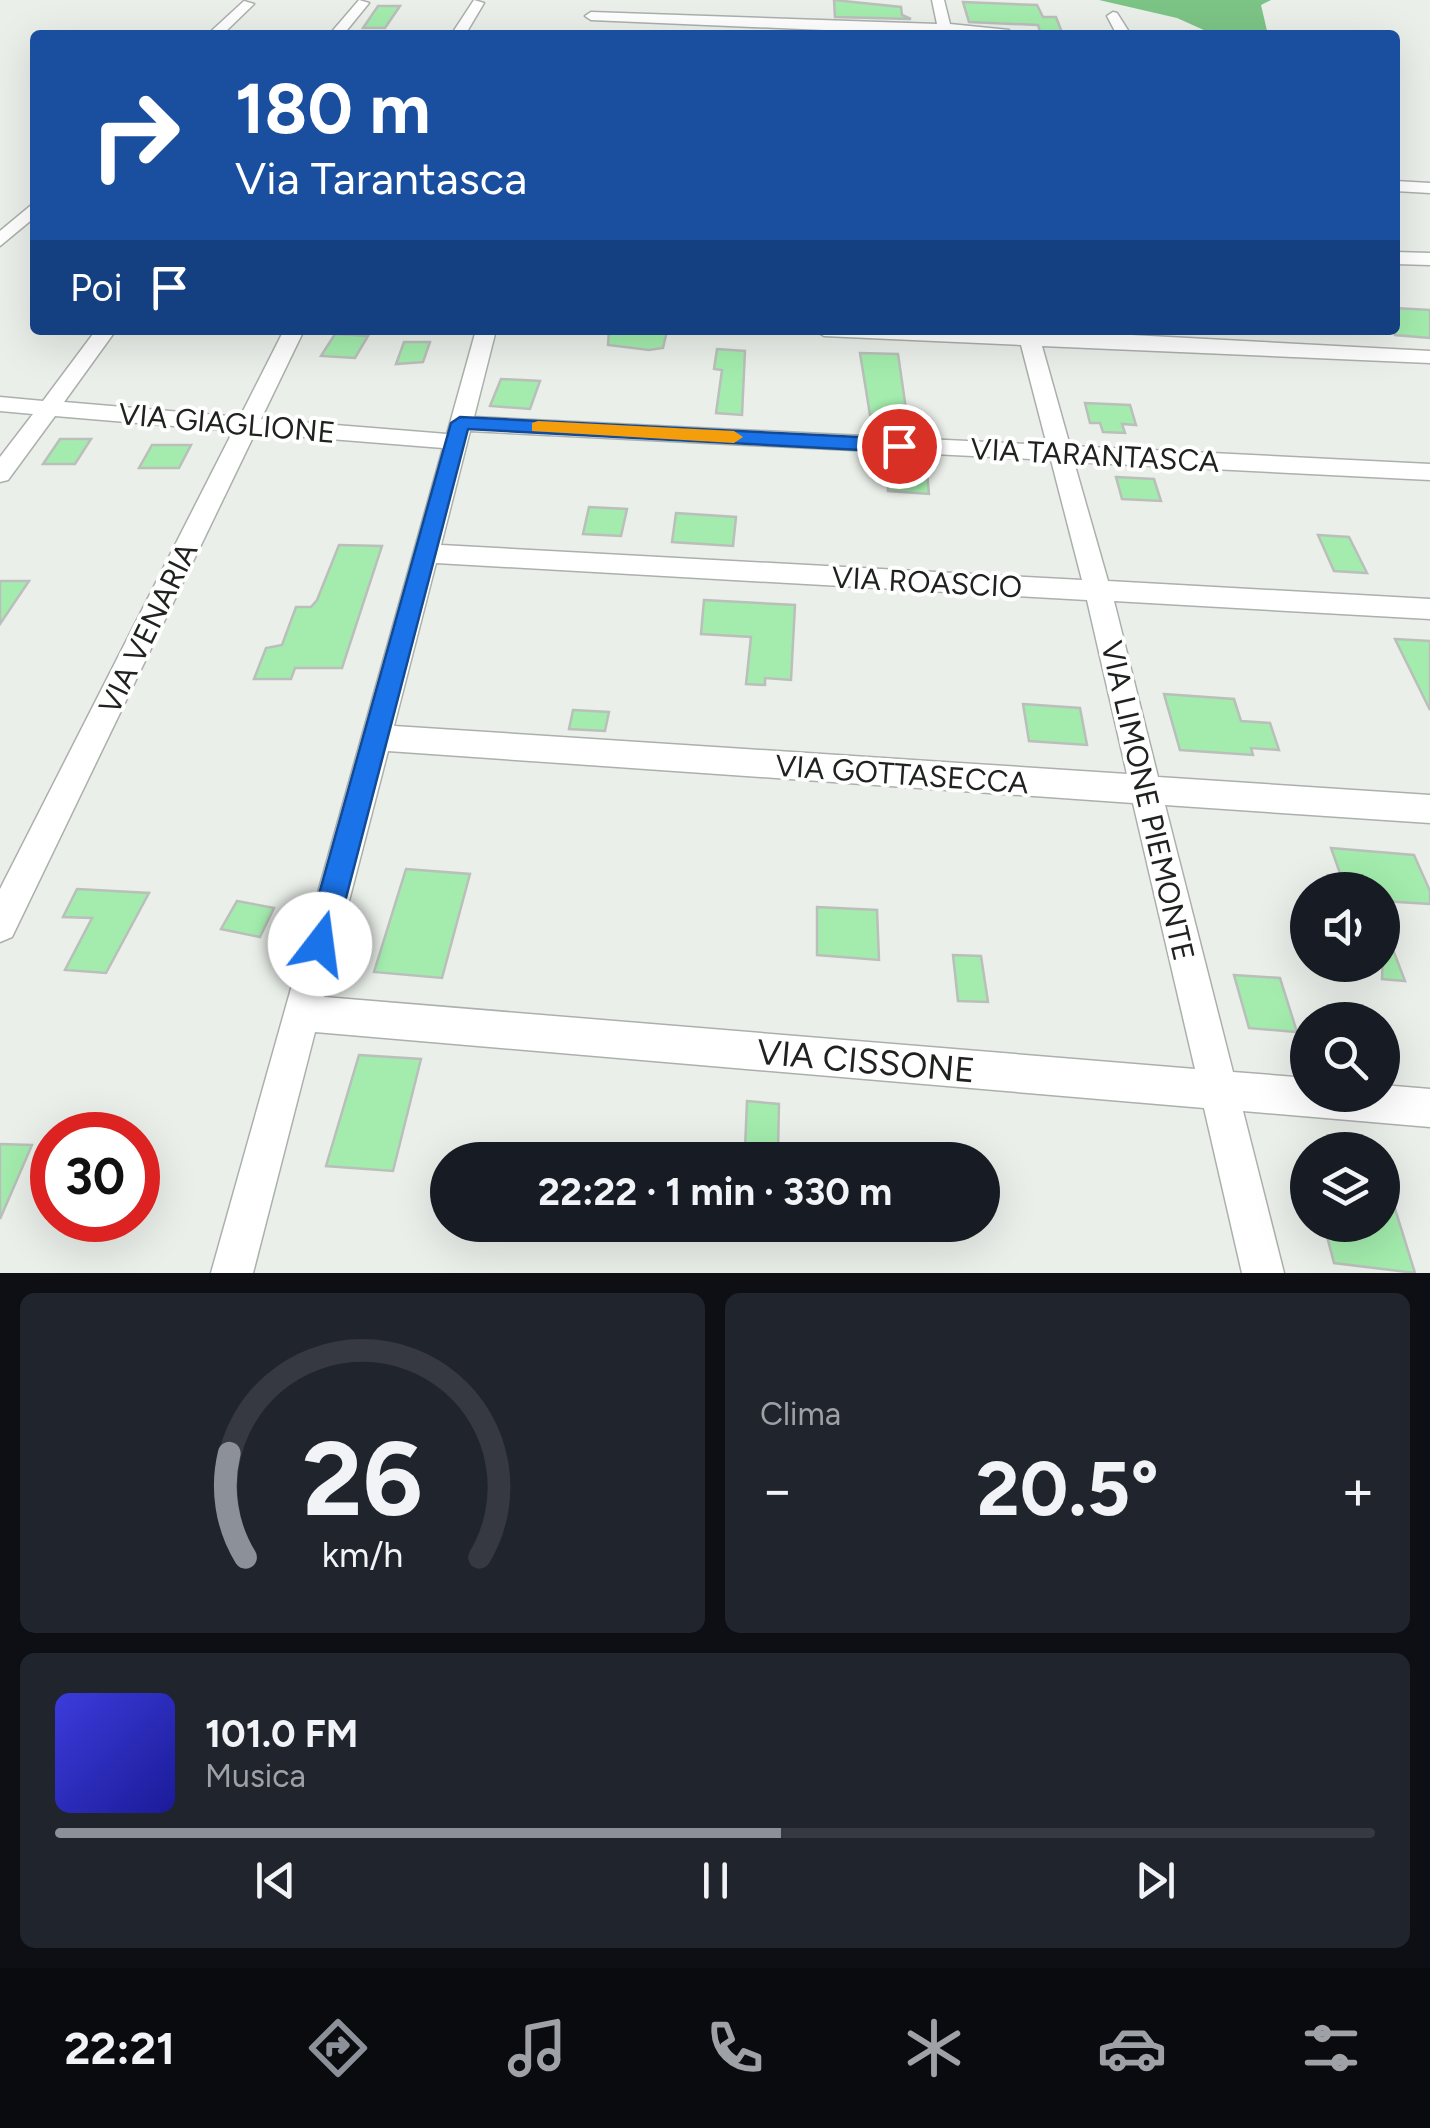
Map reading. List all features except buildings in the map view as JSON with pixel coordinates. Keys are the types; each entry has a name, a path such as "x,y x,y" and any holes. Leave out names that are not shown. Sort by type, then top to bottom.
{"street":[{"path":"585,30 598,0"},
{"path":"938,0 945,30"},
{"path":"340,30 363,3"},
{"path":"461,30 478,3"},
{"path":"219,30 248,4"},
{"path":"591,16 921,30"},
{"path":"1113,16 1121,30"},
{"path":"1400,186 1430,188"},
{"path":"0,241 30,212"},
{"path":"1400,258 1430,259"},
{"path":"0,474 102,335"},
{"name":"VIA VENARIA","path":"0,925 292,335"},
{"path":"232,1273 485,335"},
{"path":"1028,335 1430,358"},
{"name":"VIA LIMONE PIEMONTE","path":"1028,335 1098,592 1263,1273"},
{"name":"VIA GIAGLIONE","path":"0,404 249,424 458,432"},
{"name":"VIA TARANTASCA","path":"458,432 1430,472"},
{"name":"VIA ROASCIO","path":"425,553 1430,609"},
{"name":"VIA GOTTASECCA","path":"374,738 1430,808"},
{"name":"VIA CISSONE","path":"302,1013 1430,1108"}],"green space":[{"path":"1099,0 1271,0 1261,5 1267,30 1204,30 1177,18"}],"slow traffic":[{"path":"538,427 734,437"}],"route":[{"path":"320,944 460,423 899,446"}]}
